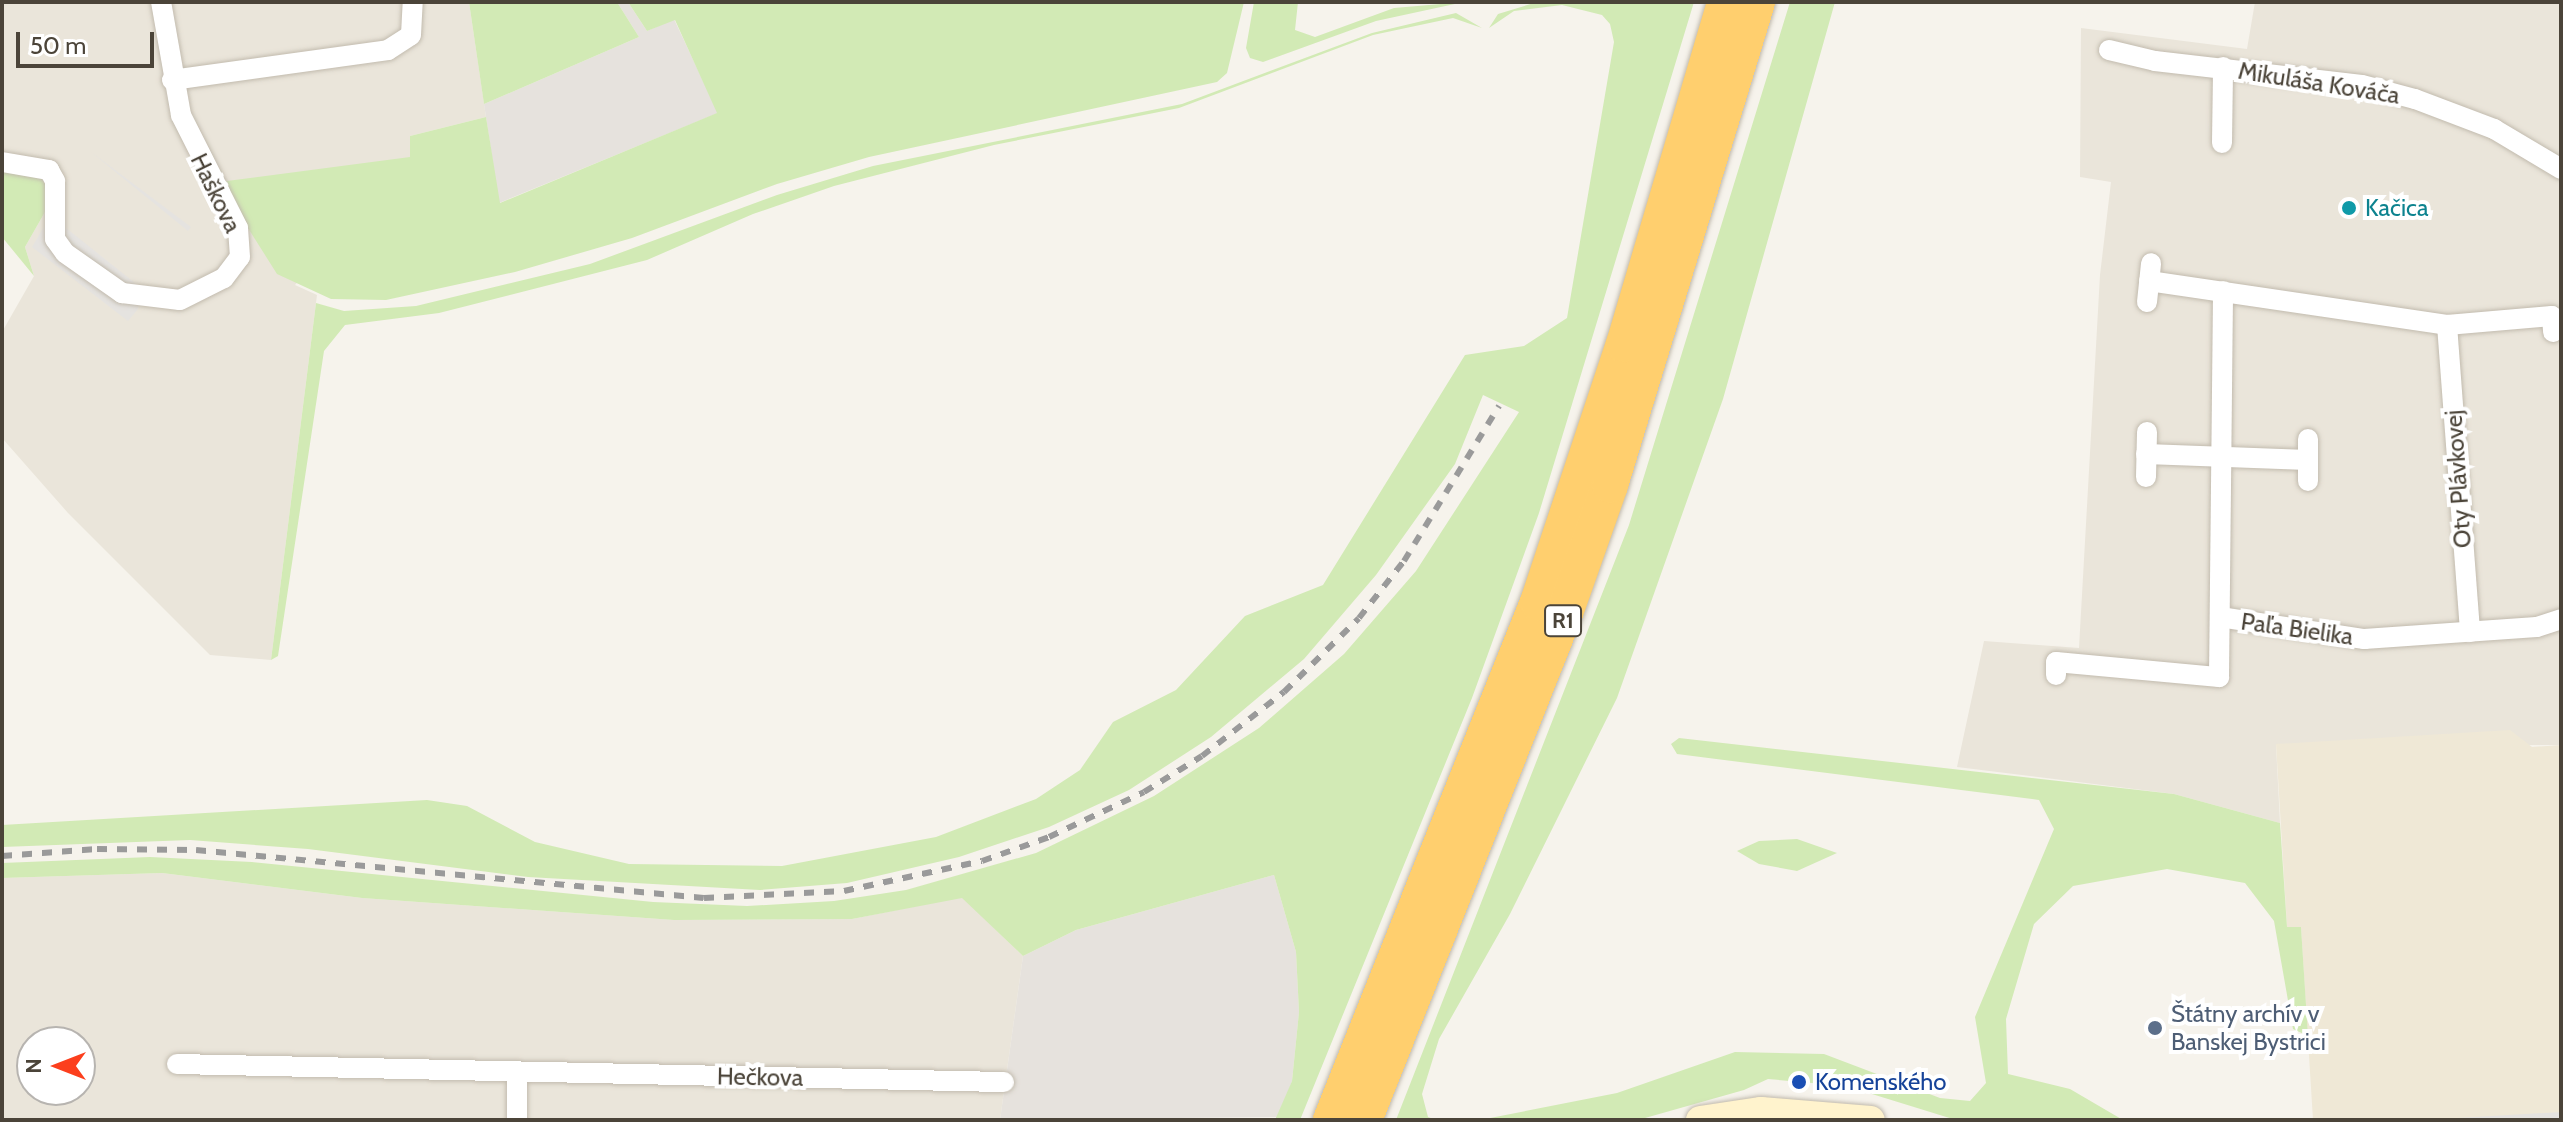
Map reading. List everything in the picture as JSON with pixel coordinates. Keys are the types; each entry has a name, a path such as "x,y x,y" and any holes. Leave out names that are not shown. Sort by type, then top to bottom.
{"highway":[{"name":"R1","path":"1331,1120 1543,588 1620,358 1725,2"},
{"name":"R1","path":"1364,1120 1575,584 1757,2"}],"street":[{"name":"Haškova","path":"2,162 49,170 55,181 55,239 65,253 122,293 180,300 215,285 240,257 238,228 194,149 172,80 161,2"},
{"path":"172,80 388,50 411,35 413,2"},
{"name":"Mikuláša Kováča","path":"2109,50 2134,58 2362,85 2415,99 2494,129 2561,169"},
{"path":"2222,143 2223,67"},
{"path":"2149,282 2447,325 2552,316 2553,332"},
{"path":"2220,617 2223,291"},
{"name":"Oty Plávkovej","path":"2447,325 2470,632"},
{"path":"2146,477 2147,432"},
{"path":"2146,454 2222,457 2308,471 2308,439"},
{"name":"Paľa Bielika","path":"2056,675 2056,662 2219,677 2220,617 2364,639 2470,632 2561,619"},
{"name":"Hečkova","path":"177,1064 1004,1082"},
{"path":"517,1071 517,1120"},
{"path":"1700,1120 1761,1111 1871,1120"}],"shaded area":[{"path":"2,2 469,2 486,117 410,136 410,157 295,285 317,295 271,660 210,655 68,513 2,438 2,332 34,276 25,247 45,212 2,170"},
{"path":"617,2 628,2 647,31 674,19 718,113 499,203 484,104 639,37"},
{"path":"2255,2 2561,2 2561,745 2276,745 2280,823 2174,794 1957,767 1984,641 2079,648 2100,275 2111,182 2080,177 2081,28 2247,49"},
{"path":"91,152 191,227 188,231"},
{"path":"45,225 66,228 140,287 138,309 128,321 32,247"},
{"path":"2510,730 2532,747 2561,745 2561,1120 2313,1120 2301,927 2287,927 2276,744"},
{"path":"162,873 362,898 674,920 852,919 962,897 1023,956 1000,1120 2,1120 2,878"},
{"path":"1274,875 1296,952 1299,1012 1292,1081 1279,1117 1000,1120 1023,956 1076,930"},
{"path":"2561,1112 2561,1120 2424,1120"}],"green space":[{"path":"469,2 617,2 639,37 484,104"},
{"path":"628,2 1244,2 1227,73 1217,82 869,157 777,184 632,238 515,272 386,300 331,299 277,274 219,182 410,157 410,136 486,117 500,203 717,113 675,20 647,31"},
{"path":"1254,2 1298,2 1295,30 1315,37 1394,8 1464,2 1376,21 1263,62 1250,58 1246,48"},
{"path":"1537,2 1694,2 1539,513 1472,698 1300,1120 1275,1120 1292,1081 1299,1012 1296,952 1274,875 1076,930 1023,956 962,898 852,919 674,920 362,898 162,873 2,878 2,863 150,857 252,862 653,902 747,906 834,901 906,890 1036,853 1154,796 1259,728 1344,654 1416,571 1519,412 1483,395 1455,464 1376,575 1304,659 1211,737 1129,790 1049,827 959,857 847,883 760,890 528,877 308,849 190,840 2,847 2,825 427,800 467,806 535,842 629,864 782,866 936,837 1036,799 1080,770 1113,722 1176,690 1245,616 1323,585 1465,355 1524,346 1567,318 1614,42 1610,24 1602,15 1562,5 1514,11 1489,28 1498,14"},
{"path":"1790,2 1835,2 1723,399 1617,698 1510,914 1439,1039 1422,1094 1428,1117 1436,1120 1396,1120 1629,525"},
{"path":"1456,13 1482,28 1453,18 1373,35 1179,108 994,145 834,186 753,214 647,260 439,313 345,325 324,351 278,656 271,660 316,303 344,311 416,306 590,264 777,195 873,166 1182,104 1372,33"},
{"path":"2,170 38,173 48,189 45,212 25,247 34,276 2,237"},
{"path":"1679,738 2174,794 2280,823 2287,927 2301,927 2308,1036 2293,1029 2274,921 2245,883 2167,869 2073,886 2034,924 2006,1019 2008,1074 2070,1089 2123,1120 1956,1120 1846,1086 1768,1079 1744,1090 1638,1120 1480,1120 1617,1093 1735,1052 1824,1054 1940,1098 1970,1101 1986,1083 1975,1017 2054,829 2039,800 1677,754 1671,744"},
{"path":"1797,839 1837,853 1797,871 1759,864 1737,851 1759,841"}],"railway":[{"path":"2,856 97,849 196,850 704,898 844,891 982,861 1049,837 1144,792 1202,756 1284,692 1359,618 1404,561 1499,406"}],"place":[{"name":"Kačica","path":"2349,208"},
{"name":"Štátny archív v Banskej Bystrici","path":"2155,1028"},
{"name":"Komenského","path":"1799,1082"}]}
